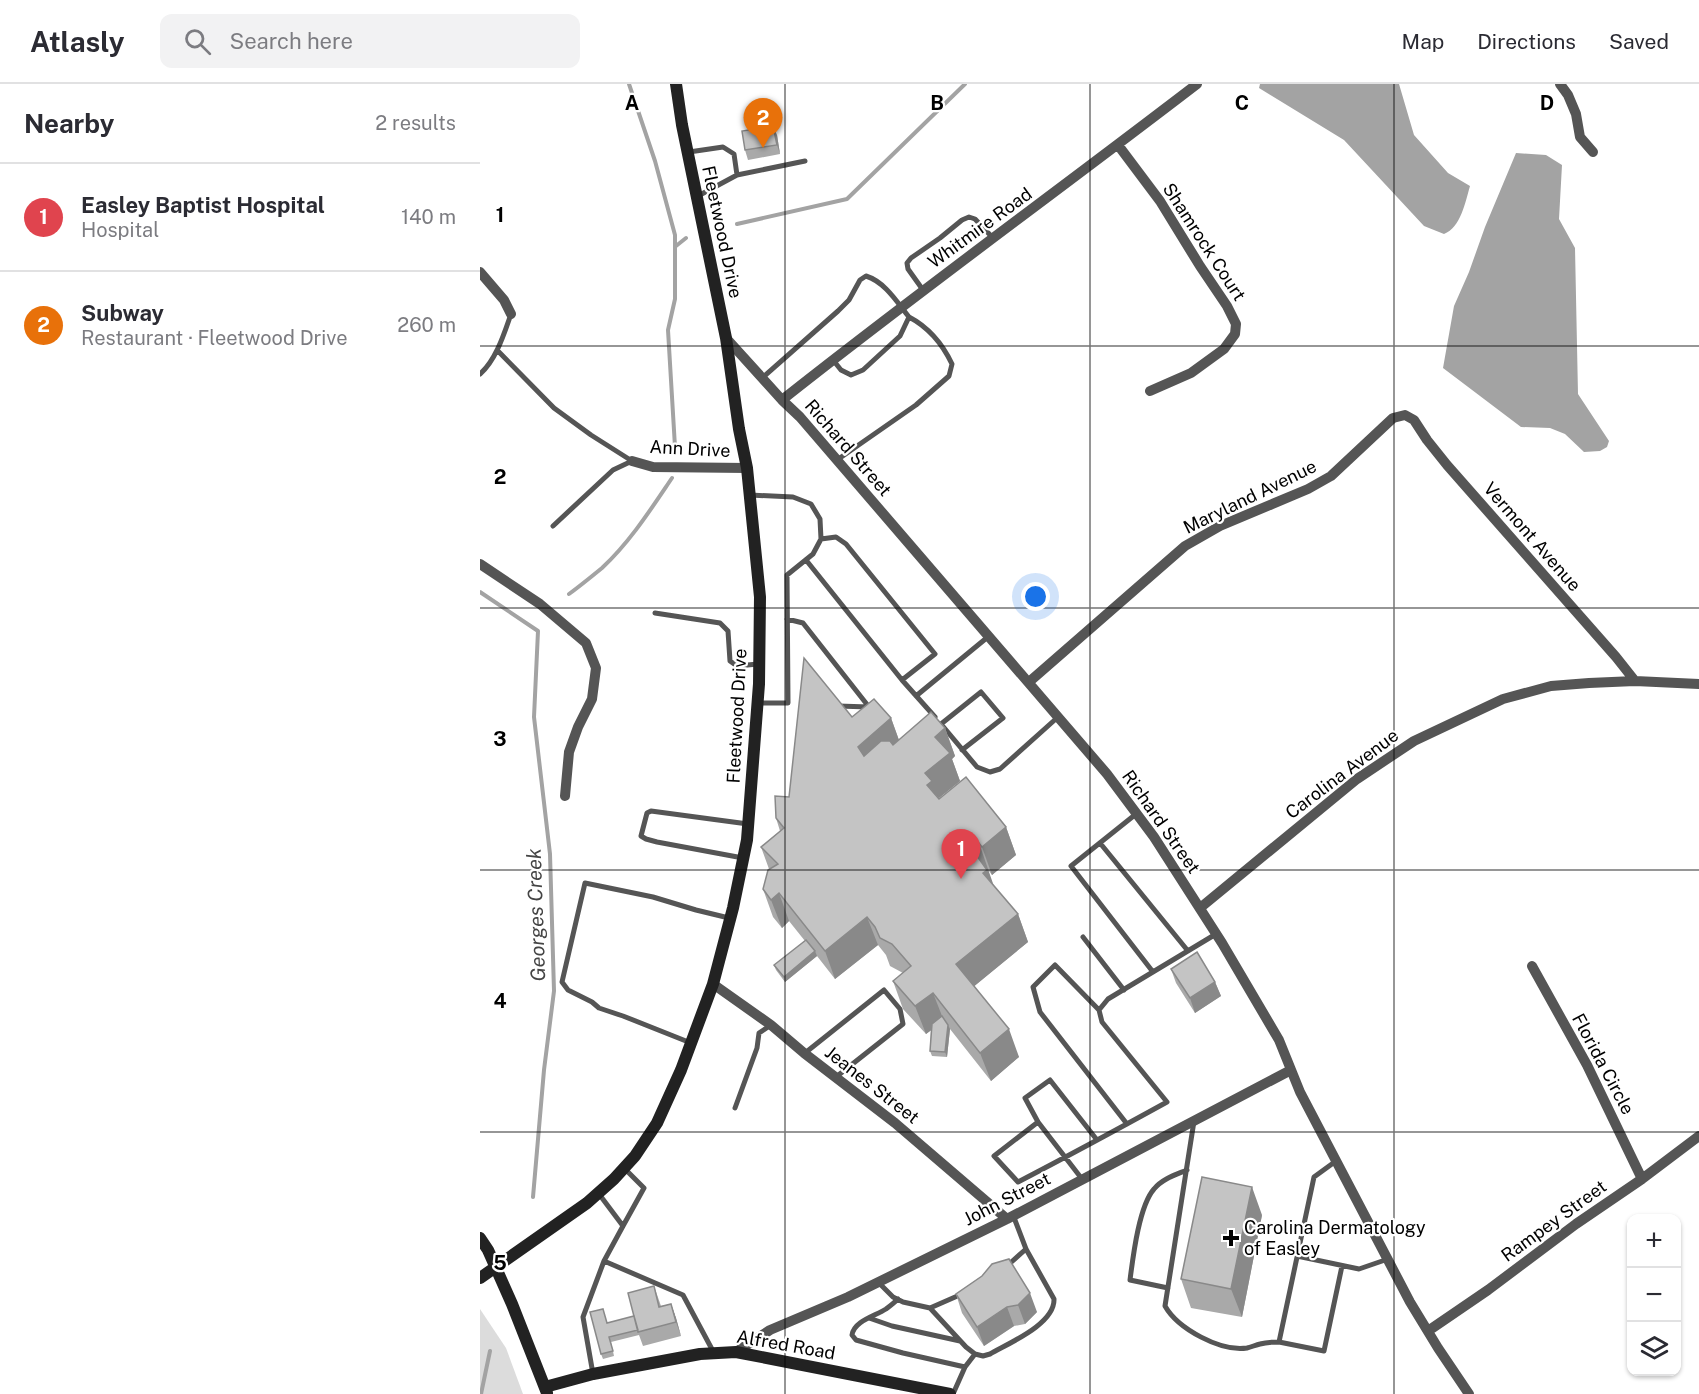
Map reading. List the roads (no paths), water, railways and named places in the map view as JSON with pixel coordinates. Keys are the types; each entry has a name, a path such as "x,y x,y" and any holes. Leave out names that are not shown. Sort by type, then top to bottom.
{"street":[{"name":"Fleetwood Drive","path":"480,1278 586,1203 624,1168 657,1123 713,984 743,858 748,825 758,702 760,597 747,468 726,338 681,125 676,84"},
{"name":"Whitmire Road","path":"782,400 923,290 1197,84"},
{"path":"1560,84 1572,105 1580,137 1593,152"},
{"name":"Shamrock Court","path":"1118,145 1160,201 1227,306 1236,324 1236,334 1224,349 1191,373 1150,391"},
{"path":"480,272 504,300 511,314"},
{"name":"Richard Street","path":"726,338 800,417 1029,682 1107,774 1154,837 1200,908 1279,1040 1300,1092 1410,1302 1469,1394"},
{"name":"Vermont Avenue","path":"1405,415 1414,420 1447,465 1635,681"},
{"name":"Maryland Avenue","path":"1029,682 1185,546 1220,526 1308,489 1331,476 1393,418 1405,415"},
{"name":"Ann Drive","path":"632,461 653,467 747,468"},
{"path":"480,564 540,604 586,644 596,668 592,699 569,752 565,796"},
{"name":"Carolina Avenue","path":"1200,908 1358,779 1414,741 1503,699 1551,686 1635,681 1699,684"},
{"name":"Florida Circle","path":"1532,966 1587,1065 1642,1179"},
{"name":"Jeanes Street","path":"713,984 771,1025 895,1122 1010,1217"},
{"name":"John Street","path":"736,1353 770,1330 848,1297 1010,1217 1291,1070"},
{"name":"Rampey Street","path":"1428,1331 1699,1136"},
{"path":"480,1238 488,1250 546,1390"},
{"name":"Alfred Road","path":"546,1390 593,1374 700,1354 736,1353 951,1394"}],"lane":[{"path":"687,153 723,147 735,154 737,175"},
{"path":"696,197 737,175 805,161"},
{"path":"923,290 908,269 908,263 911,258 962,219 969,217 975,219 993,238"},
{"path":"762,378 838,311 849,300 860,280 866,276 879,282 909,317 921,324 946,352 952,364 949,376 916,405 837,460"},
{"path":"480,374 487,368 497,350 511,314"},
{"path":"832,360 841,370 851,375 863,370 900,336 909,317"},
{"path":"497,350 554,408 632,461"},
{"path":"553,526 613,470 632,461"},
{"path":"749,495 793,497 811,504 820,519 821,539 813,554 787,575 788,703"},
{"path":"821,539 836,537 846,544 935,654 902,680"},
{"path":"806,560 902,680 977,767 990,772 1000,769 1058,717"},
{"path":"655,613 720,623 728,631 730,661 737,666 759,664"},
{"path":"787,619 803,623 869,707 830,706"},
{"path":"916,696 989,636"},
{"path":"940,724 981,692 1003,718 962,750"},
{"path":"758,702 800,704"},
{"path":"743,858 657,842 641,836 647,813 651,811 748,825"},
{"path":"1136,814 1071,866 1153,972"},
{"path":"1100,843 1188,951"},
{"path":"691,1043 599,1008 568,990 562,982 585,883 652,897 730,918"},
{"path":"1099,1010 1108,999 1216,934"},
{"path":"1083,937 1124,990"},
{"path":"1038,1122 994,1156 1018,1182 1167,1102 1102,1022 1099,1010 1056,965 1033,987 1040,1012 1126,1124"},
{"path":"804,1053 884,990 900,1009 903,1024 836,1077"},
{"path":"735,1108 757,1048 759,1033 771,1025"},
{"path":"1082,1179 1038,1122 1025,1098 1050,1080 1097,1140"},
{"path":"1194,1121 1165,1306 1171,1316 1206,1339 1223,1346 1245,1348 1261,1343 1280,1342 1324,1351 1342,1266"},
{"path":"1280,1342 1314,1177 1337,1160"},
{"path":"593,1374 583,1317 604,1261 644,1188 624,1168"},
{"path":"1168,1288 1130,1280 1132,1260 1145,1202 1154,1188 1168,1178 1187,1170"},
{"path":"598,1192 623,1226"},
{"path":"930,1308 975,1354 982,1356 990,1354 1047,1320 1054,1306 1054,1299 1010,1217"},
{"path":"1005,1268 1026,1249"},
{"path":"1298,1256 1359,1269 1388,1259"},
{"path":"604,1261 683,1295 714,1353"},
{"path":"878,1282 898,1299 915,1306 930,1308 966,1292"},
{"path":"898,1299 889,1308 857,1325 852,1335 860,1342 965,1366"},
{"path":"869,1318 892,1326 962,1341"},
{"path":"951,1394 965,1366 975,1354"}],"waterway":[{"name":"Georges Creek","path":"629,84 655,161 675,235 675,299 668,330 675,447"},
{"name":"Georges Creek","path":"737,224 847,199 965,84"},
{"name":"Georges Creek","path":"676,246 686,238"},
{"name":"Georges Creek","path":"569,594 602,568 622,547 672,478"},
{"name":"Georges Creek","path":"480,592 538,631 534,717 550,854 554,991 544,1070 533,1197"},
{"name":"Georges Creek","path":"481,1394 490,1351"}],"place":[{"name":"Subway","path":"763,148"},
{"name":"Easley Baptist Hospital","path":"961,879"},
{"name":"Carolina Dermatology of Easley","path":"1231,1238"}]}
